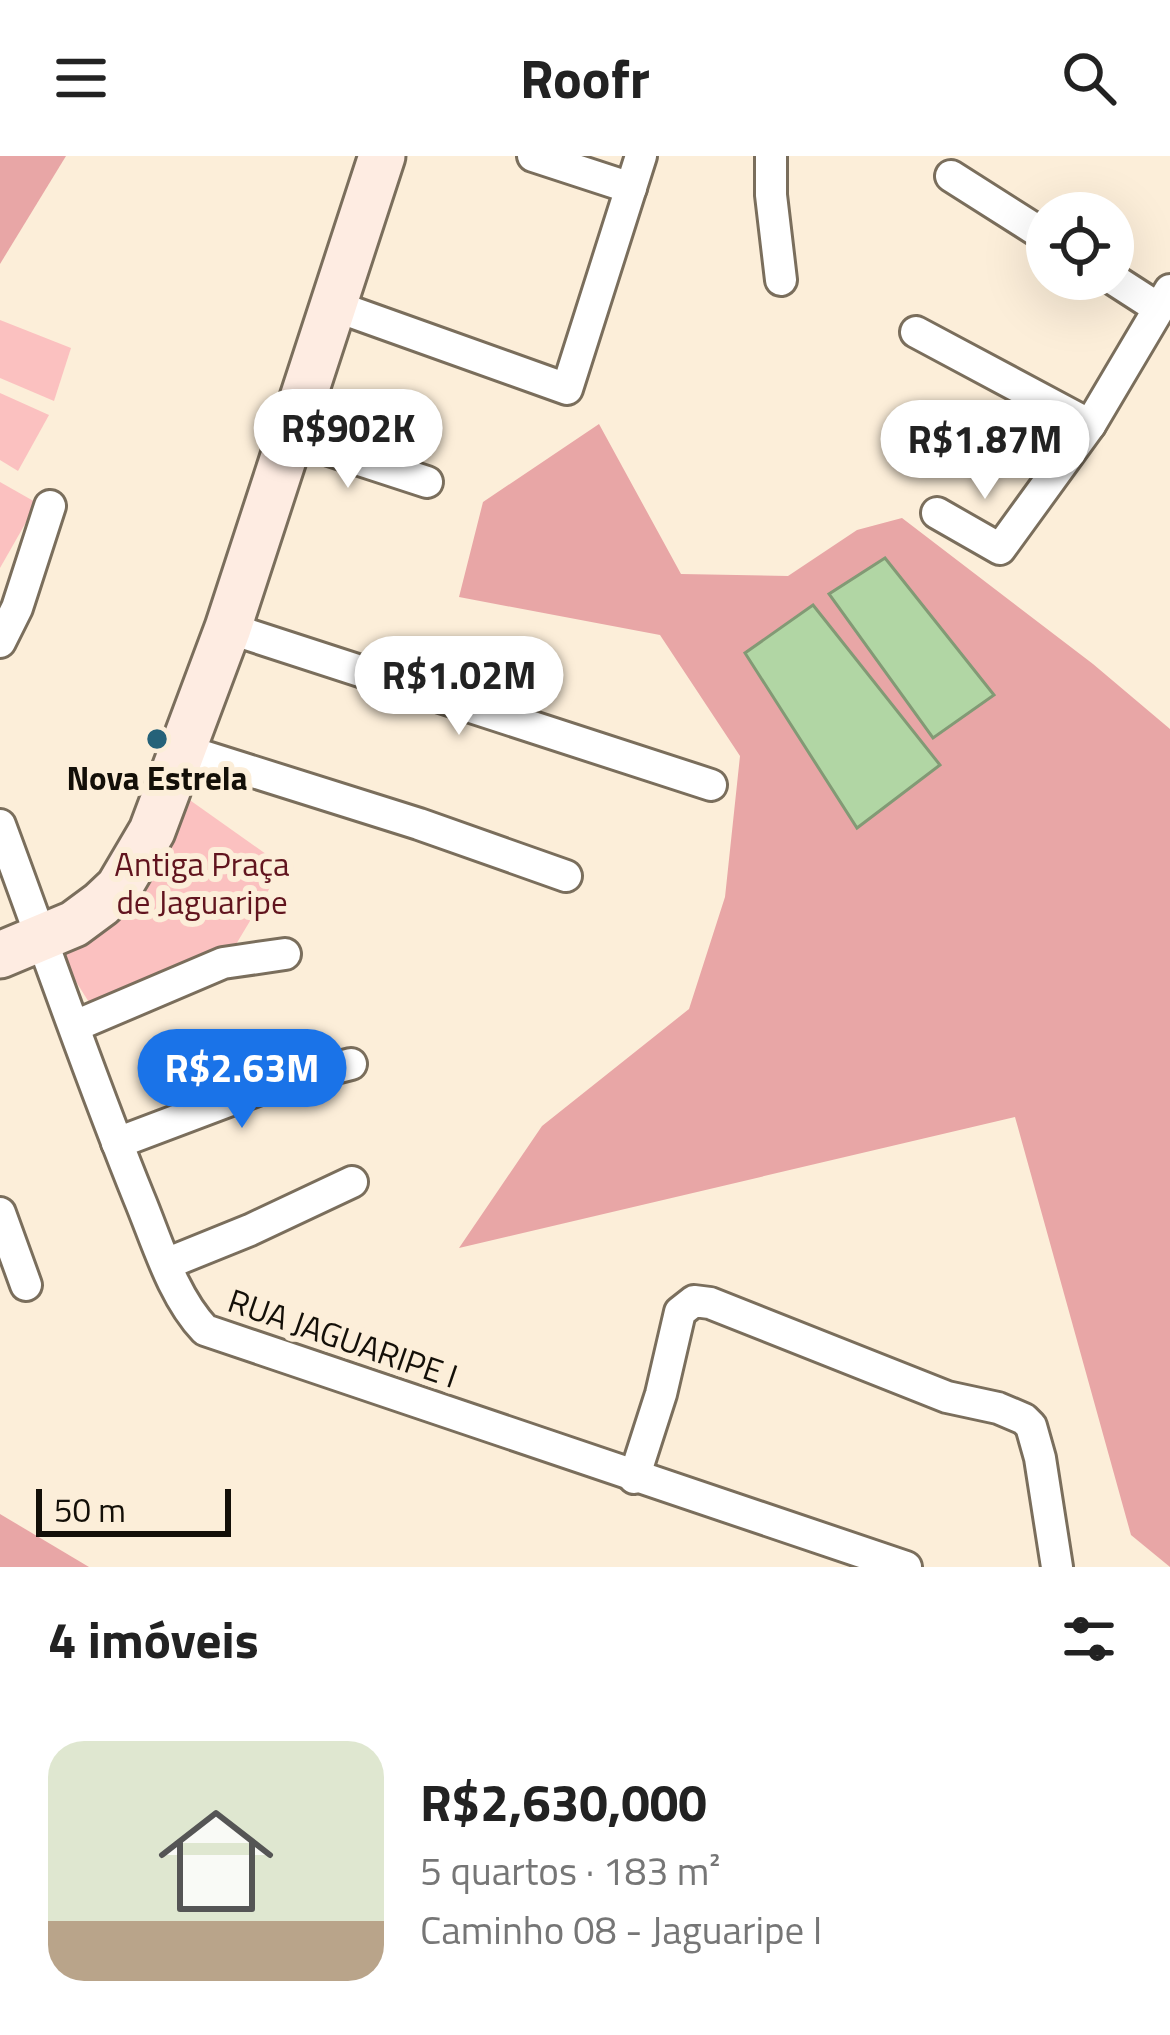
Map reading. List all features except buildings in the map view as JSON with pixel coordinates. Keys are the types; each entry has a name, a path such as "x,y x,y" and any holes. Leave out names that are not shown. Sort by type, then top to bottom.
{"main road":[{"path":"0,956 74,924 119,887 152,831 228,628 382,156"}],"street":[{"path":"533,156 631,188"},
{"path":"332,305 567,389 641,156"},
{"path":"771,156 781,280"},
{"path":"951,176 1026,224"},
{"path":"937,513 1000,549 1090,425 1164,299 1134,287"},
{"path":"916,332 1090,425"},
{"path":"289,436 427,482"},
{"path":"0,642 17,608 50,506"},
{"path":"228,628 711,785"},
{"path":"184,750 566,876"},
{"name":"RUA JAGUARIPE I","path":"0,825 117,1144 166,1264 205,1330 854,1559 906,1567"},
{"path":"75,1026 223,963 285,954"},
{"path":"117,1144 276,1083 351,1064"},
{"path":"166,1264 250,1231 352,1182"},
{"path":"0,1213 26,1285"},
{"path":"634,1478 680,1312 694,1300 710,1303 947,1397 1024,1419 1031,1426 1040,1458 1057,1567"}],"green space":[{"path":"0,320 71,348 54,401 0,378"},
{"path":"0,393 49,415 18,471 0,460"},
{"path":"0,482 37,503 0,568"},
{"name":"Antiga Praça de Jaguaripe","path":"177,791 283,866 235,946 92,1007 54,947"}],"shaded area":[{"path":"0,156 66,156 0,264"},
{"path":"599,424 681,574 788,576 857,530 902,518 1170,729 1170,1567 1131,1535 1015,1117 459,1248 542,1126 689,1009 725,897 740,756 660,635 459,597 483,502"},
{"path":"885,558 994,695 933,738 829,594"},
{"path":"813,605 940,765 857,828 745,653"},
{"path":"0,1514 89,1567 0,1567"}],"place":[{"name":"Nova Estrela","path":"157,739"}]}
